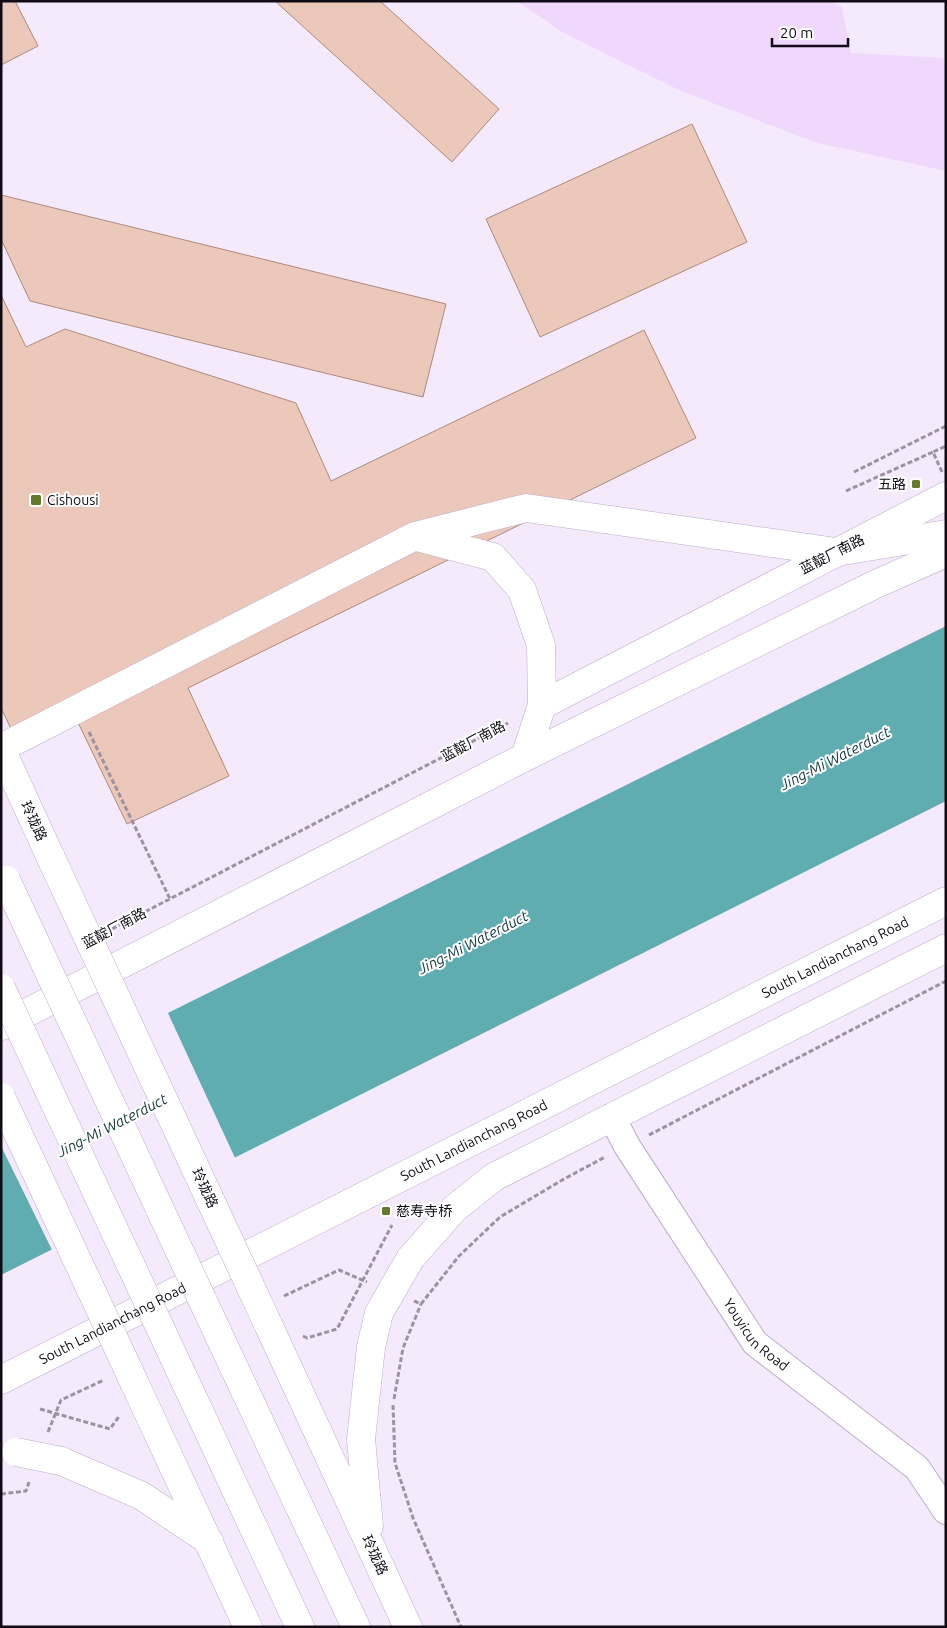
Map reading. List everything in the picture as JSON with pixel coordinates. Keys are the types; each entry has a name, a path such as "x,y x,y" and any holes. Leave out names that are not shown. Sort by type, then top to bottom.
{"main road":[{"name":"蓝靛厂南路","path":"542,705 946,496"},
{"path":"1,749 415,536 526,508 836,552 946,534"},
{"path":"415,536 493,557 522,590 541,645 542,705 525,757"},
{"path":"1,1026 525,757 876,584 946,553"},
{"name":"玲珑路","path":"1,749 408,1627"},
{"path":"4,875 356,1627"},
{"name":"South Landianchang Road","path":"1,1380 946,901"},
{"path":"371,1545 361,1439 372,1347 379,1313 410,1259 454,1209 494,1177 946,948"},
{"path":"1,988 300,1627"},
{"path":"1,1097 248,1627"},
{"path":"8,1453 61,1461 142,1496 209,1542"}],"street":[{"name":"Youyicun Road","path":"612,1117 627,1146 756,1344 917,1468 946,1511"}],"path":[{"path":"854,472 946,426"},
{"path":"846,491 946,446"},
{"path":"932,452 946,478"},
{"name":"蓝靛厂南路","path":"111,930 542,705"},
{"path":"77,709 170,899"},
{"path":"267,1322 307,1338 337,1330 392,1225"},
{"path":"421,1304 401,1357 393,1406 395,1463 413,1518 461,1627"},
{"path":"40,1409 110,1429 137,1387"}],"shaded area":[{"path":"517,1 829,1 842,7 851,53 946,58 946,171 818,143 681,91 562,32"}],"water":[{"name":"Jing-Mi Waterduct","path":"946,626 946,801 1,1275 1,1096"}],"pier":[{"path":"167,1011 236,1160 53,1252 1,1146 1,1094"}],"building":[{"path":"1,1 15,1 38,46 1,65"},
{"path":"275,1 380,1 499,109 452,162"},
{"path":"692,124 747,242 540,337 486,219"},
{"path":"1,195 446,304 423,397 30,301 1,239"},
{"path":"1,295 26,347 65,329 296,403 331,481 644,330 696,438 188,688 229,776 127,824 71,708 14,735 1,708"}],"place":[{"name":"五路","path":"916,484"},
{"name":"Cishousi","path":"36,500"},
{"name":"慈寿寺桥","path":"386,1211"}]}
